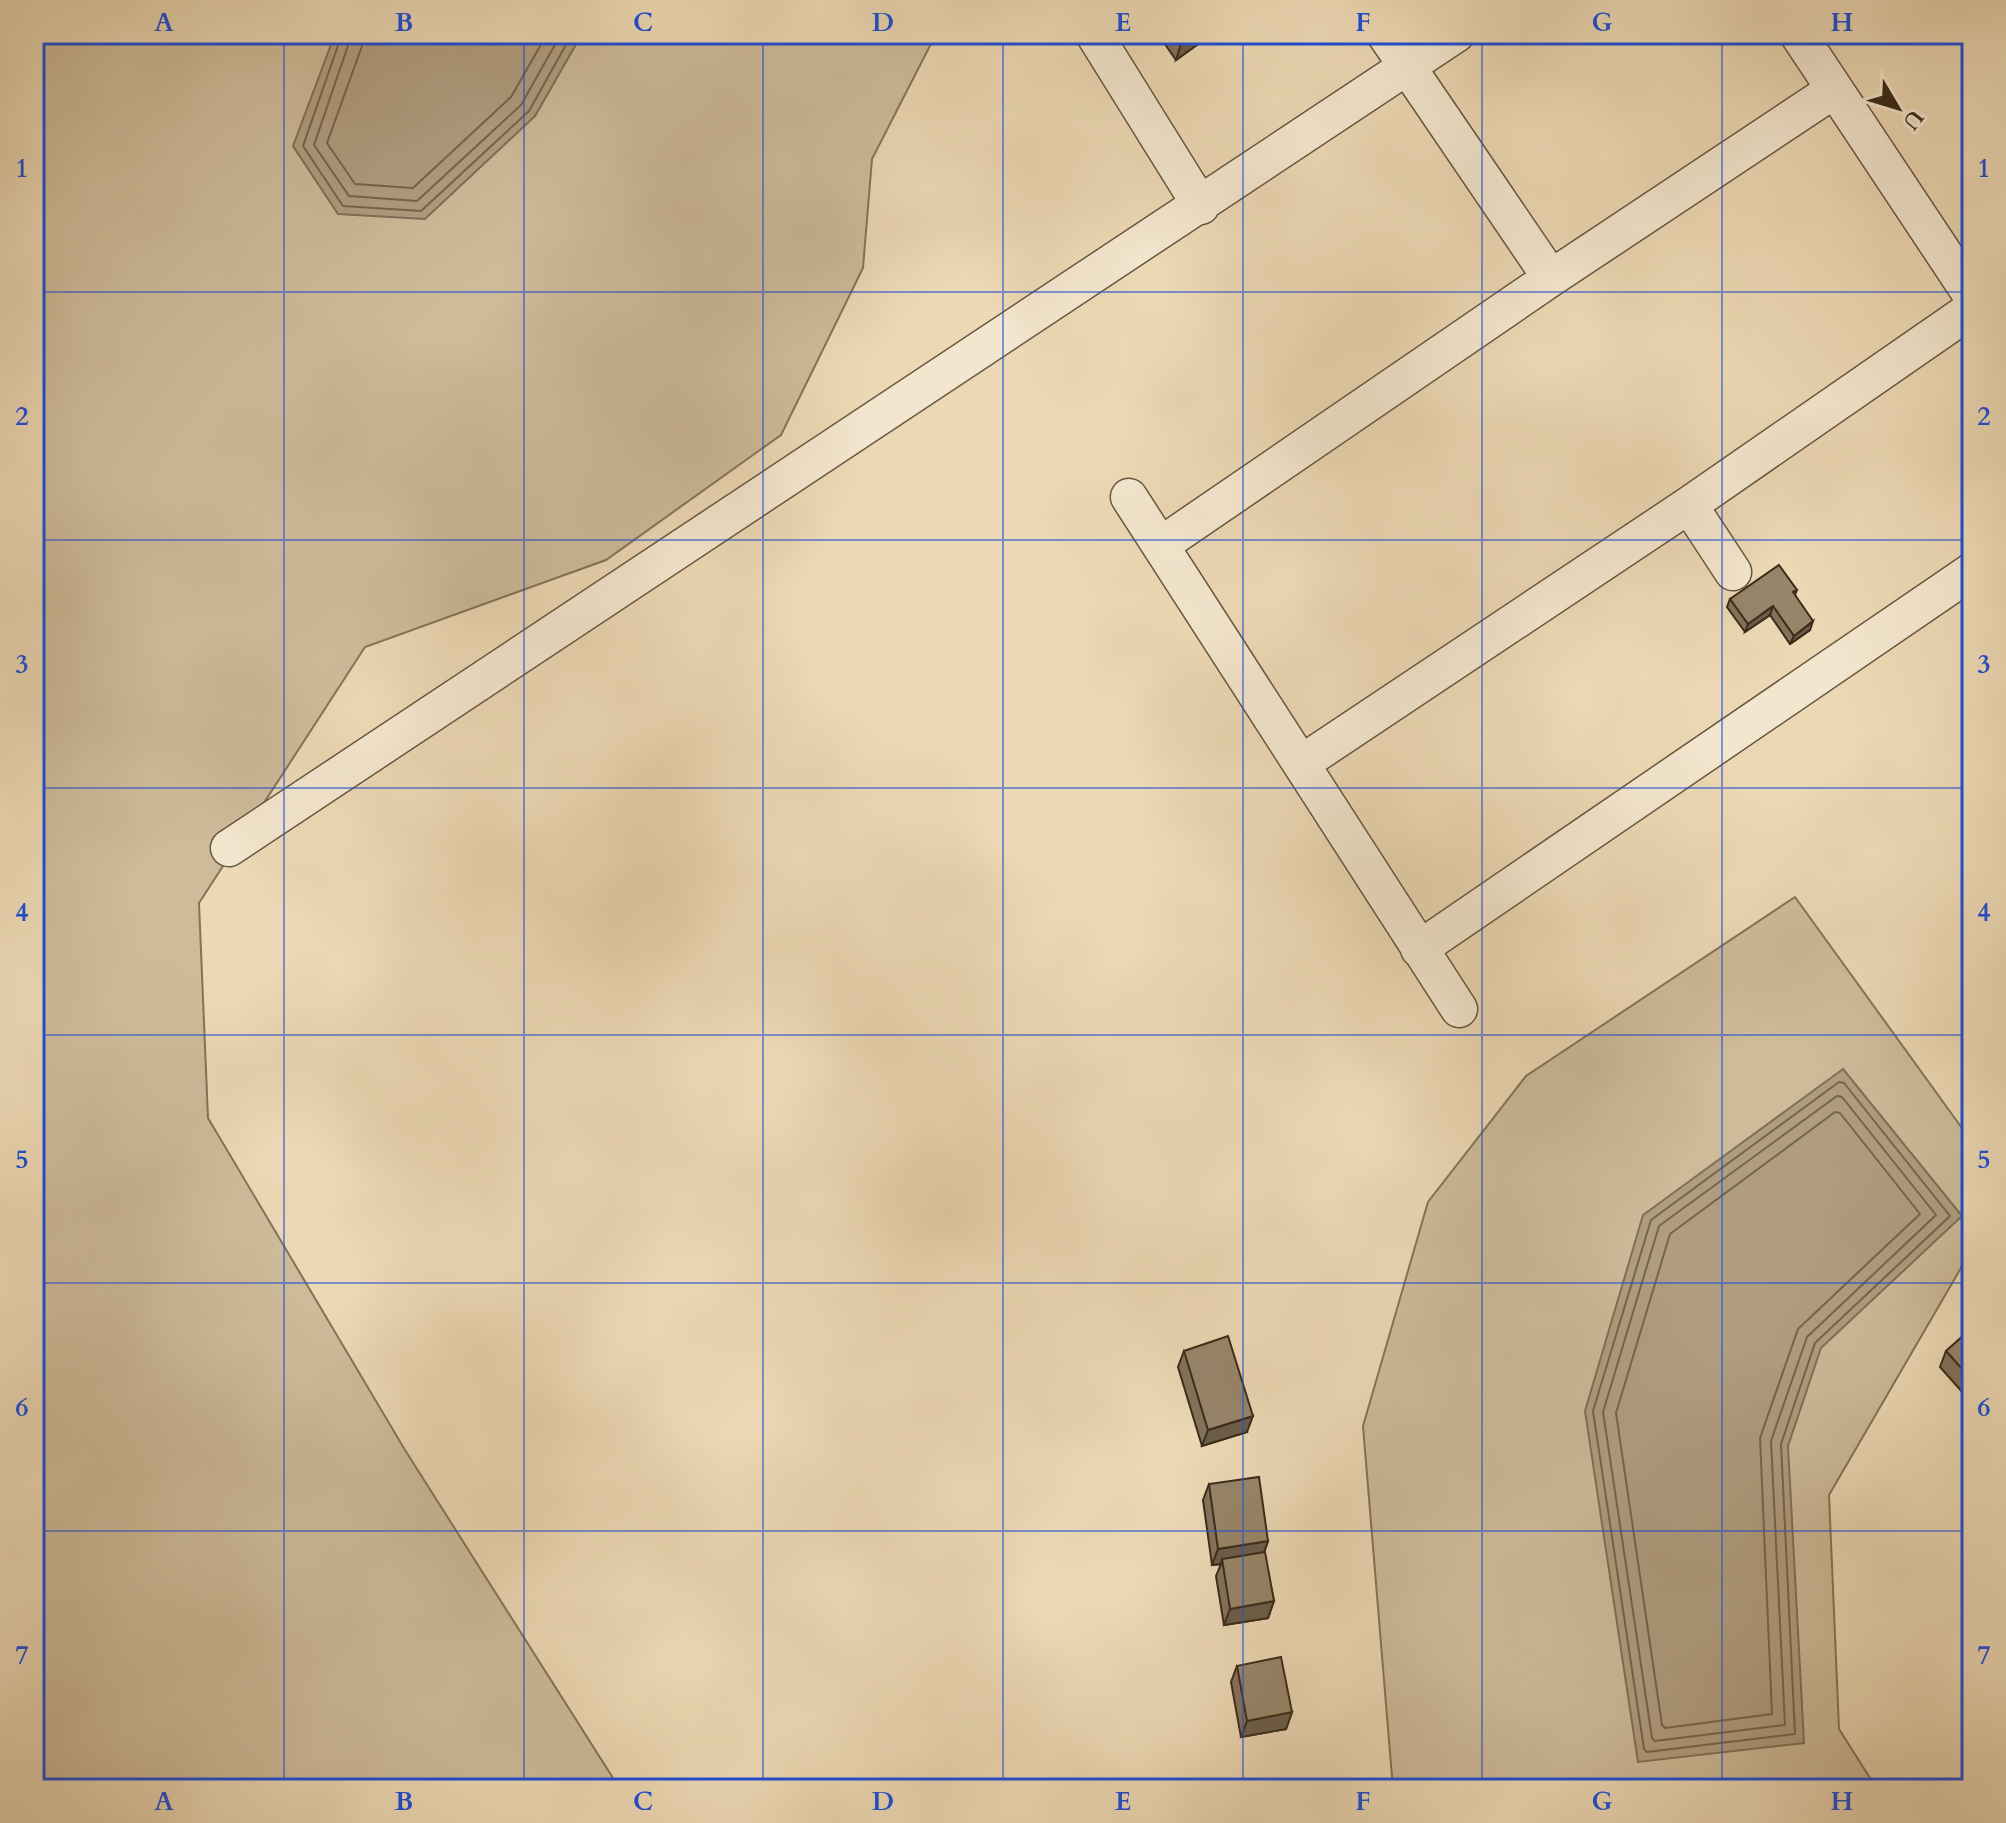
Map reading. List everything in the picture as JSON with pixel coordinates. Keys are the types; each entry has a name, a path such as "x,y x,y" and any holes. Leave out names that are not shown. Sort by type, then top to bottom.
{"street":[{"path":"1094,34 1201,206"},
{"path":"1385,34 1551,278"},
{"path":"229,848 1456,34"},
{"path":"1798,34 1972,296"},
{"path":"1161,545 1551,278 1834,90"},
{"path":"1302,763 1689,505 1972,309"},
{"path":"1129,497 1459,1009"},
{"path":"1689,505 1733,572"},
{"path":"1419,949 1972,571"}],"shaded area":[{"path":"34,34 936,34 872,159 863,268 781,435 606,560 365,647 199,903 208,1118 405,1450 620,1789 34,1789"},
{"path":"1795,897 1972,1142 1972,1249 1829,1495 1839,1729 1877,1789 1393,1789 1363,1426 1428,1202 1526,1076"}],"water":[{"path":"335,34 582,34 535,116 425,219 338,214 293,146"},
{"path":"1843,1069 1962,1216 1821,1348 1788,1446 1804,1743 1638,1762 1585,1411 1643,1215"}],"building":[{"path":"1175,34 1195,34 1181,44"},
{"path":"1779,565 1797,590 1793,592 1813,621 1794,636 1773,606 1748,624 1730,599"},
{"path":"1972,1328 1972,1380 1946,1351"},
{"path":"1228,1336 1253,1416 1208,1430 1184,1351"},
{"path":"1259,1477 1268,1541 1218,1549 1209,1484"},
{"path":"1265,1552 1274,1601 1230,1609 1222,1559"},
{"path":"1281,1657 1292,1712 1247,1721 1237,1666"}]}
